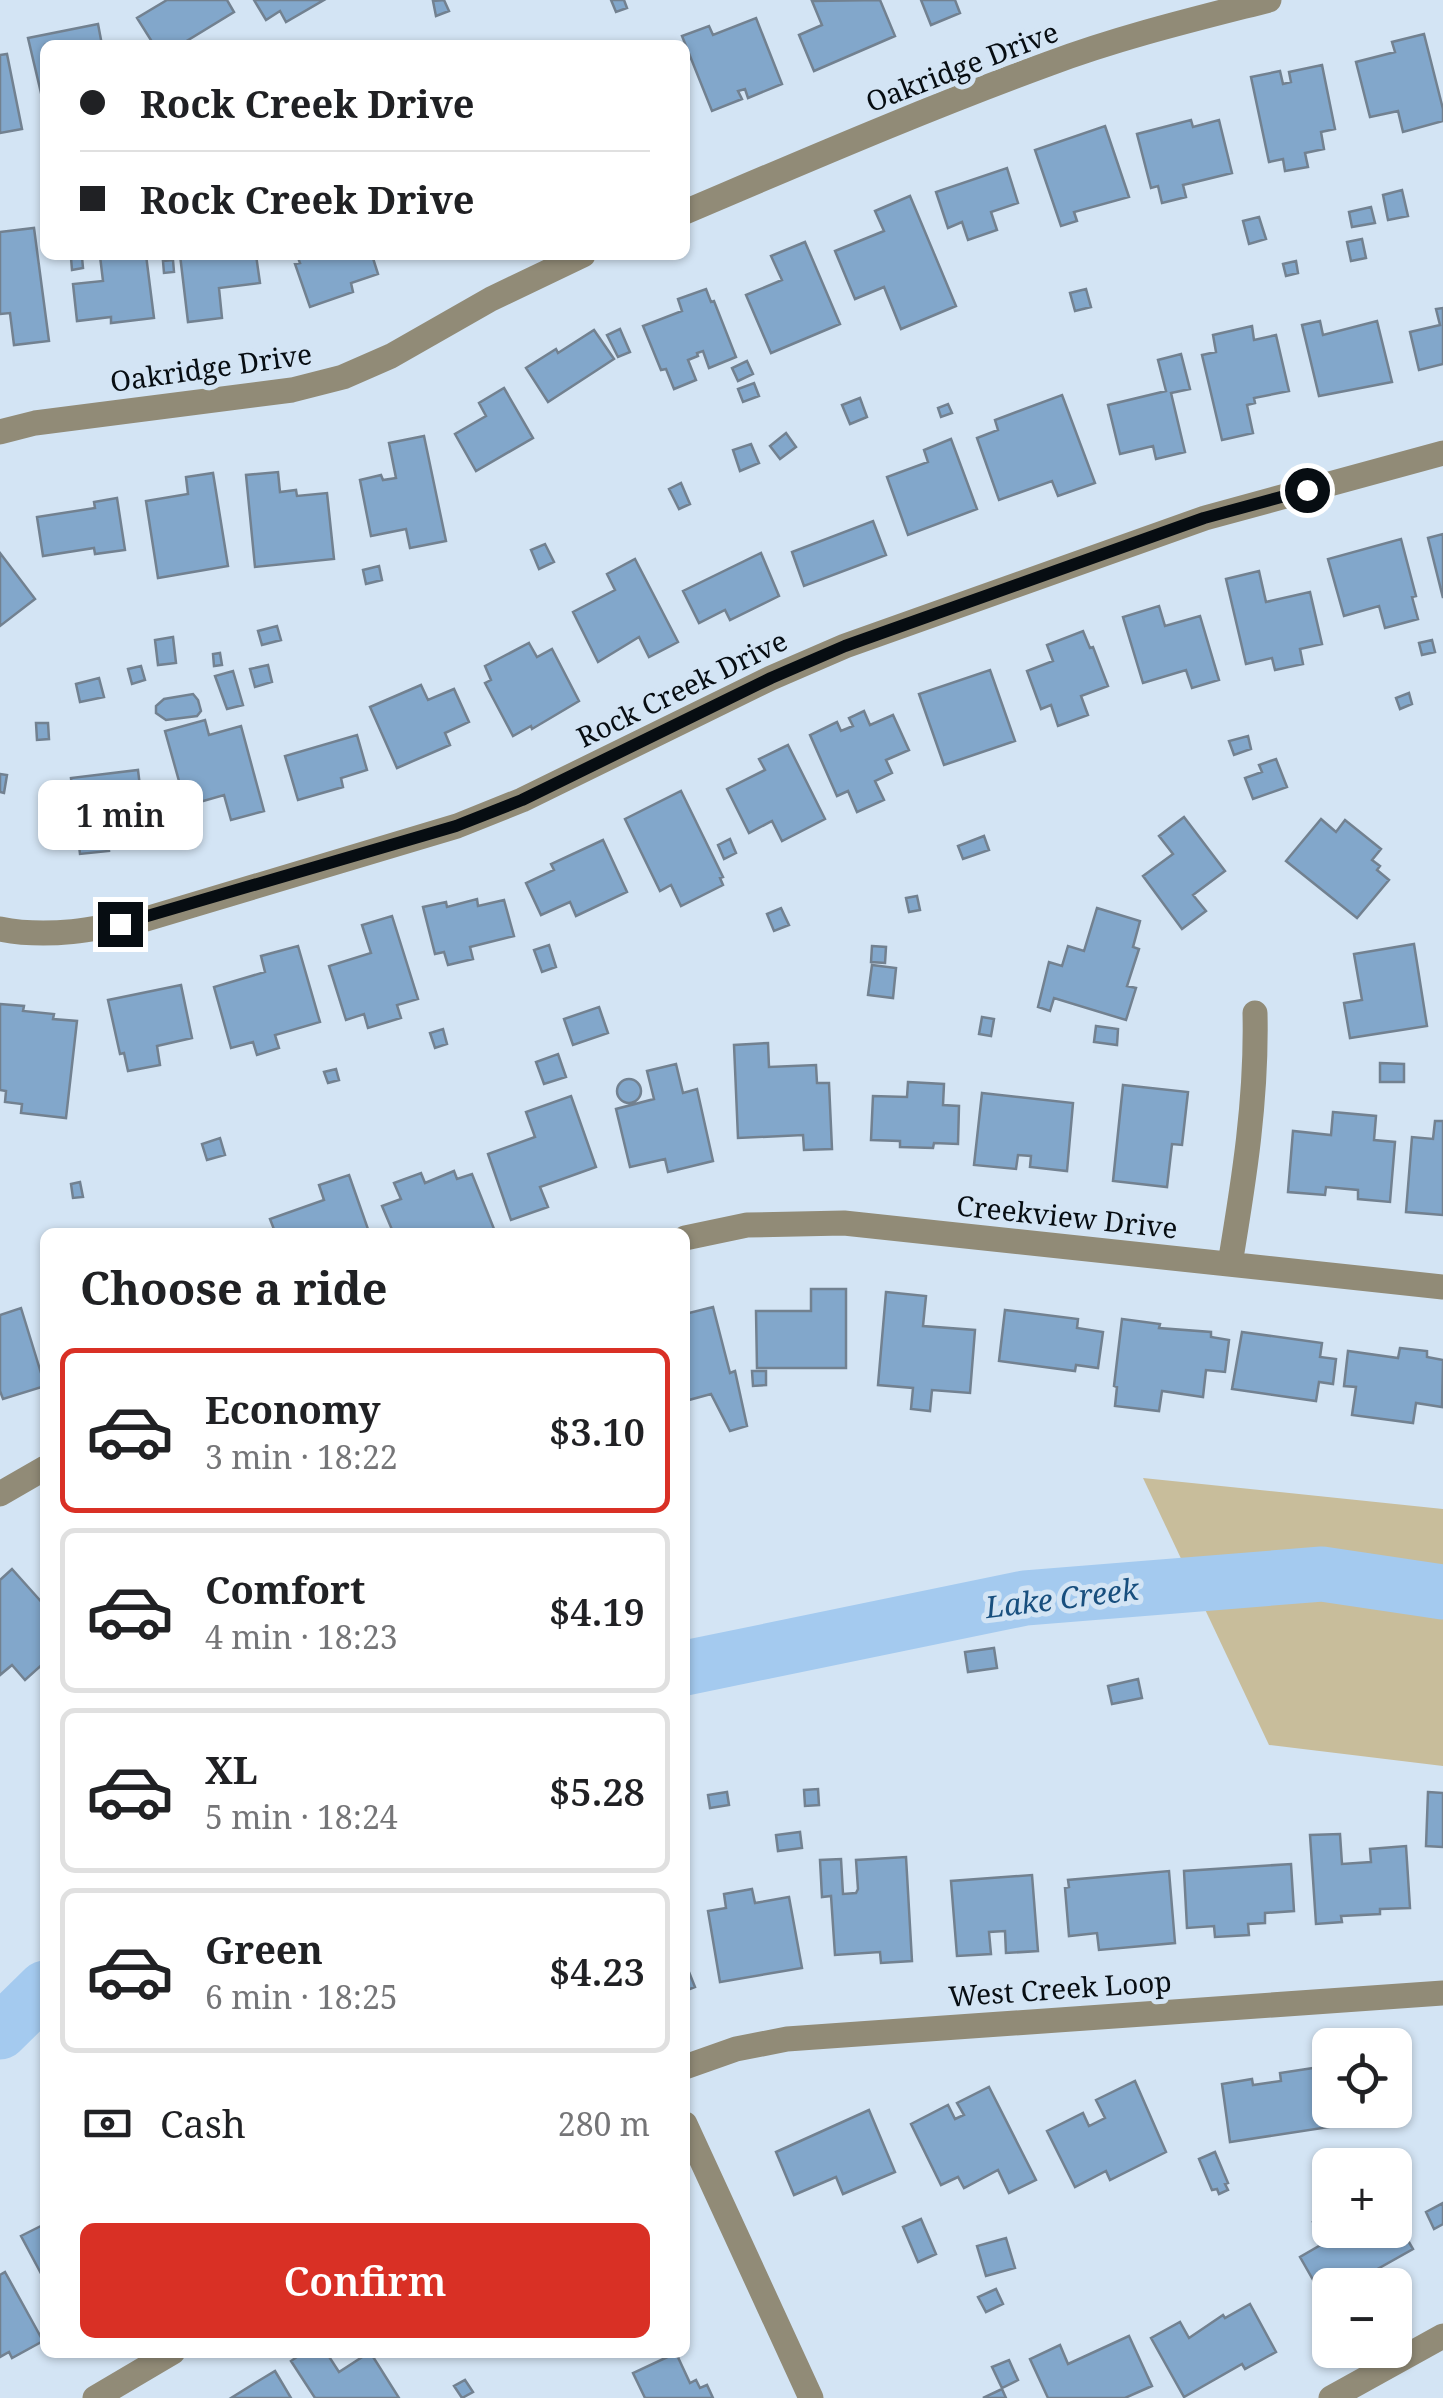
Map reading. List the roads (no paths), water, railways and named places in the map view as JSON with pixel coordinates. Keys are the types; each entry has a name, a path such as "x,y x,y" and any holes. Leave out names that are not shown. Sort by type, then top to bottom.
{"street":[{"name":"Oakridge Drive","path":"690,210 1051,63 1152,30 1269,0"},
{"name":"Oakridge Drive","path":"0,432 35,423 292,390 343,377 391,356 491,299 573,260"},
{"name":"Rock Creek Drive","path":"0,929 40,934 93,930 146,919 456,826 522,800 845,646 1204,518 1443,453"},
{"path":"1230,1264 1250,1139 1256,1065 1255,1013"},
{"name":"Creekview Drive","path":"690,1237 746,1225 844,1223 1443,1288"},
{"path":"0,1494 40,1471"},
{"name":"West Creek Loop","path":"690,2064 736,2048 787,2038 1443,1993"},
{"path":"690,2135 811,2398"},
{"path":"1332,2398 1443,2336"},
{"path":"95,2398 163,2358"}],"waterway":[{"name":"Lake Creek","path":"690,1667 1025,1598 1322,1574 1443,1592"},
{"name":"Lake Creek","path":"0,2032 40,1993"}]}
